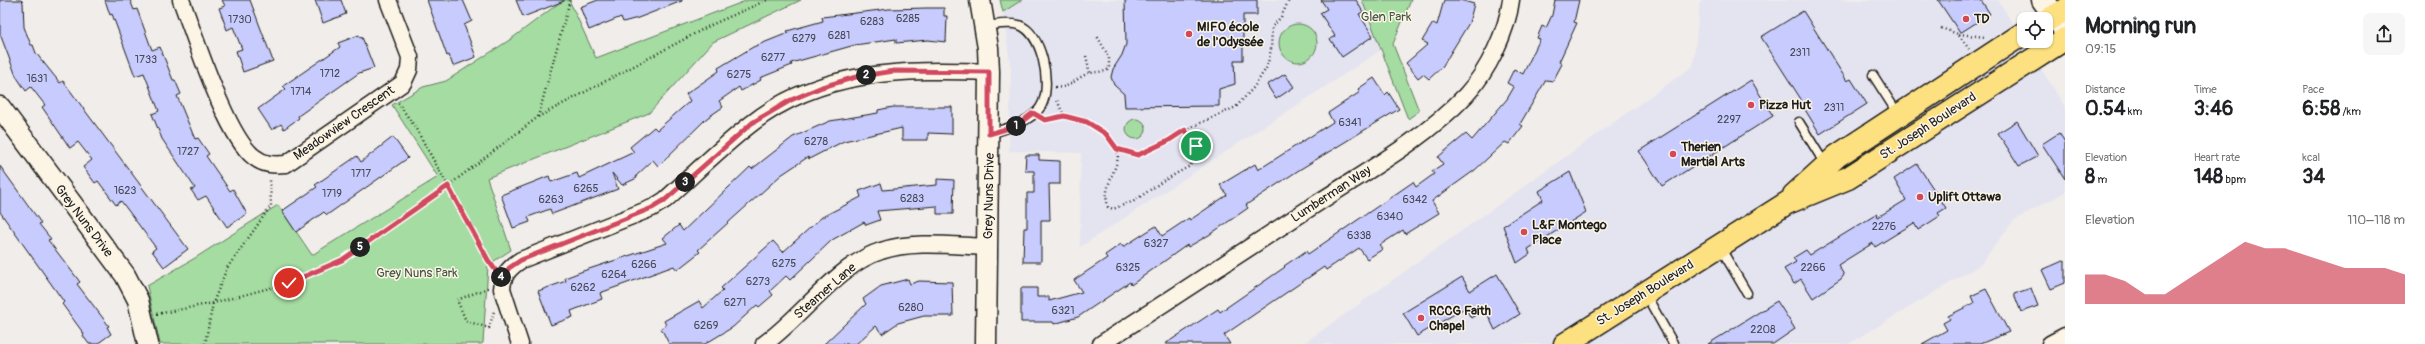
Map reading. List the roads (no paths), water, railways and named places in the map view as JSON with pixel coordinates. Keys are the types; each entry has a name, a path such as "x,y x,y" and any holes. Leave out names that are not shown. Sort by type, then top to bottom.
{"main road":[{"name":"St. Joseph Boulevard","path":"1786,203 1825,165 1898,114 2017,38"},
{"name":"St. Joseph Boulevard","path":"1576,341 1644,293 1786,203 1848,178 2065,39"}],"street":[{"name":"Meadowview Crescent","path":"181,0 226,119 252,156 270,165 286,164 403,83 409,70 410,57 388,0"},
{"name":"Grey Nuns Drive","path":"980,0 985,26 989,72 986,344"},
{"name":"Lumberman Way","path":"1101,344 1400,149 1443,116 1466,94 1486,67 1499,38 1511,0"},
{"path":"520,344 504,300 502,279 509,268 521,260 639,214 659,204 752,123 797,97 838,82 894,71 989,72"},
{"name":"Grey Nuns Drive","path":"0,107 125,275 138,300 148,344"},
{"name":"Steamer Lane","path":"764,344 850,268 876,253 896,247 914,246 988,247"},
{"path":"2050,344 2065,336"}],"lane":[{"path":"985,26 1018,25 1030,31 1042,57 1046,78 1043,103 1033,113 1016,126 989,134"},
{"path":"1873,75 1898,114"},
{"path":"1799,122 1825,165"},
{"path":"1719,246 1747,293"},
{"path":"1644,293 1673,343"}],"place":[{"name":"TD","path":"1966,19"},
{"name":"MIFO école de l'Odyssée","path":"1189,34"},
{"name":"Pizza Hut","path":"1751,105"},
{"name":"Therien Martial Arts","path":"1673,154"},
{"name":"Uplift Ottawa","path":"1920,197"},
{"name":"L&F Montego Place","path":"1524,232"},
{"name":"RCCG Faith Chapel","path":"1421,318"}],"park label":[{"name":"Glen Park","path":"1386,17"},
{"name":"Grey Nuns Park","path":"417,273"}]}
